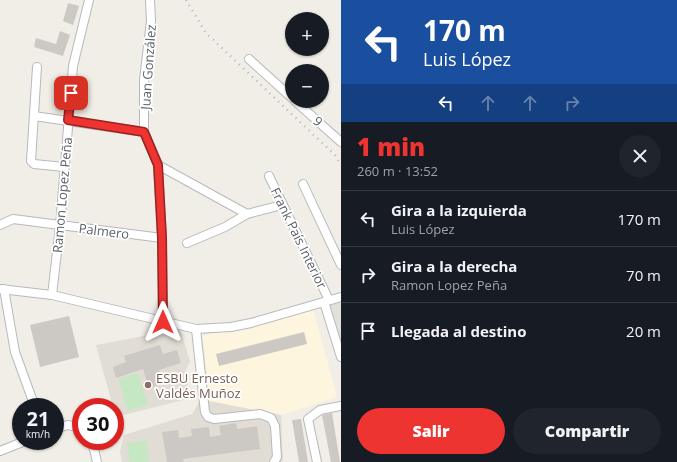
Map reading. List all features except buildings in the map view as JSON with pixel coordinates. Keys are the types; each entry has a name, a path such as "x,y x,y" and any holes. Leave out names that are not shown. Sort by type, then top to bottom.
{"street":[{"name":"Ramon Lopez Peña","path":"52,295 60,226 73,66 90,0"},
{"name":"Juan González","path":"150,0 151,21 144,80 144,132 158,165 162,238 163,322"},
{"path":"249,59 285,92"},
{"path":"36,67 32,163 64,167"},
{"name":"9","path":"303,108 341,142"},
{"path":"34,116 144,132"},
{"path":"158,165 247,214"},
{"name":"Frank País Interior","path":"269,176 326,301 341,357"},
{"path":"303,184 341,265"},
{"path":"187,243 225,228 247,214 282,205"},
{"name":"Palmero","path":"0,225 13,219 162,238"},
{"path":"32,398 15,352 2,289 52,295 196,329 230,327 251,323 341,297"},
{"path":"196,329 205,412 208,417 214,419 260,414 270,418 275,426 277,457 274,462"},
{"path":"317,462 308,418 320,410 341,406"},
{"path":"0,451 12,446"},
{"path":"94,450 97,462"}],"shaded area":[{"path":"341,300 341,346 328,301"},
{"path":"313,309 337,397 281,415 209,401 203,336"},
{"name":"ESBU Ernesto Valdés Muñoz","path":"180,329 190,361 185,372 191,398 124,415 124,398 111,398 96,345"},
{"path":"209,401 281,415 283,462 122,462 120,452 120,450 124,450 124,435 192,414 199,402"}],"green space":[{"path":"138,373 148,405 128,411 118,379"},
{"path":"146,440 149,462 130,462 127,443"}],"railway":[{"path":"186,0 206,33 335,155 341,165"}],"place":[{"name":"ESBU Ernesto Valdés Muñoz","path":"148,385"}],"route":[{"path":"71,93 68,120 144,132 158,165 162,238 163,322"}]}
